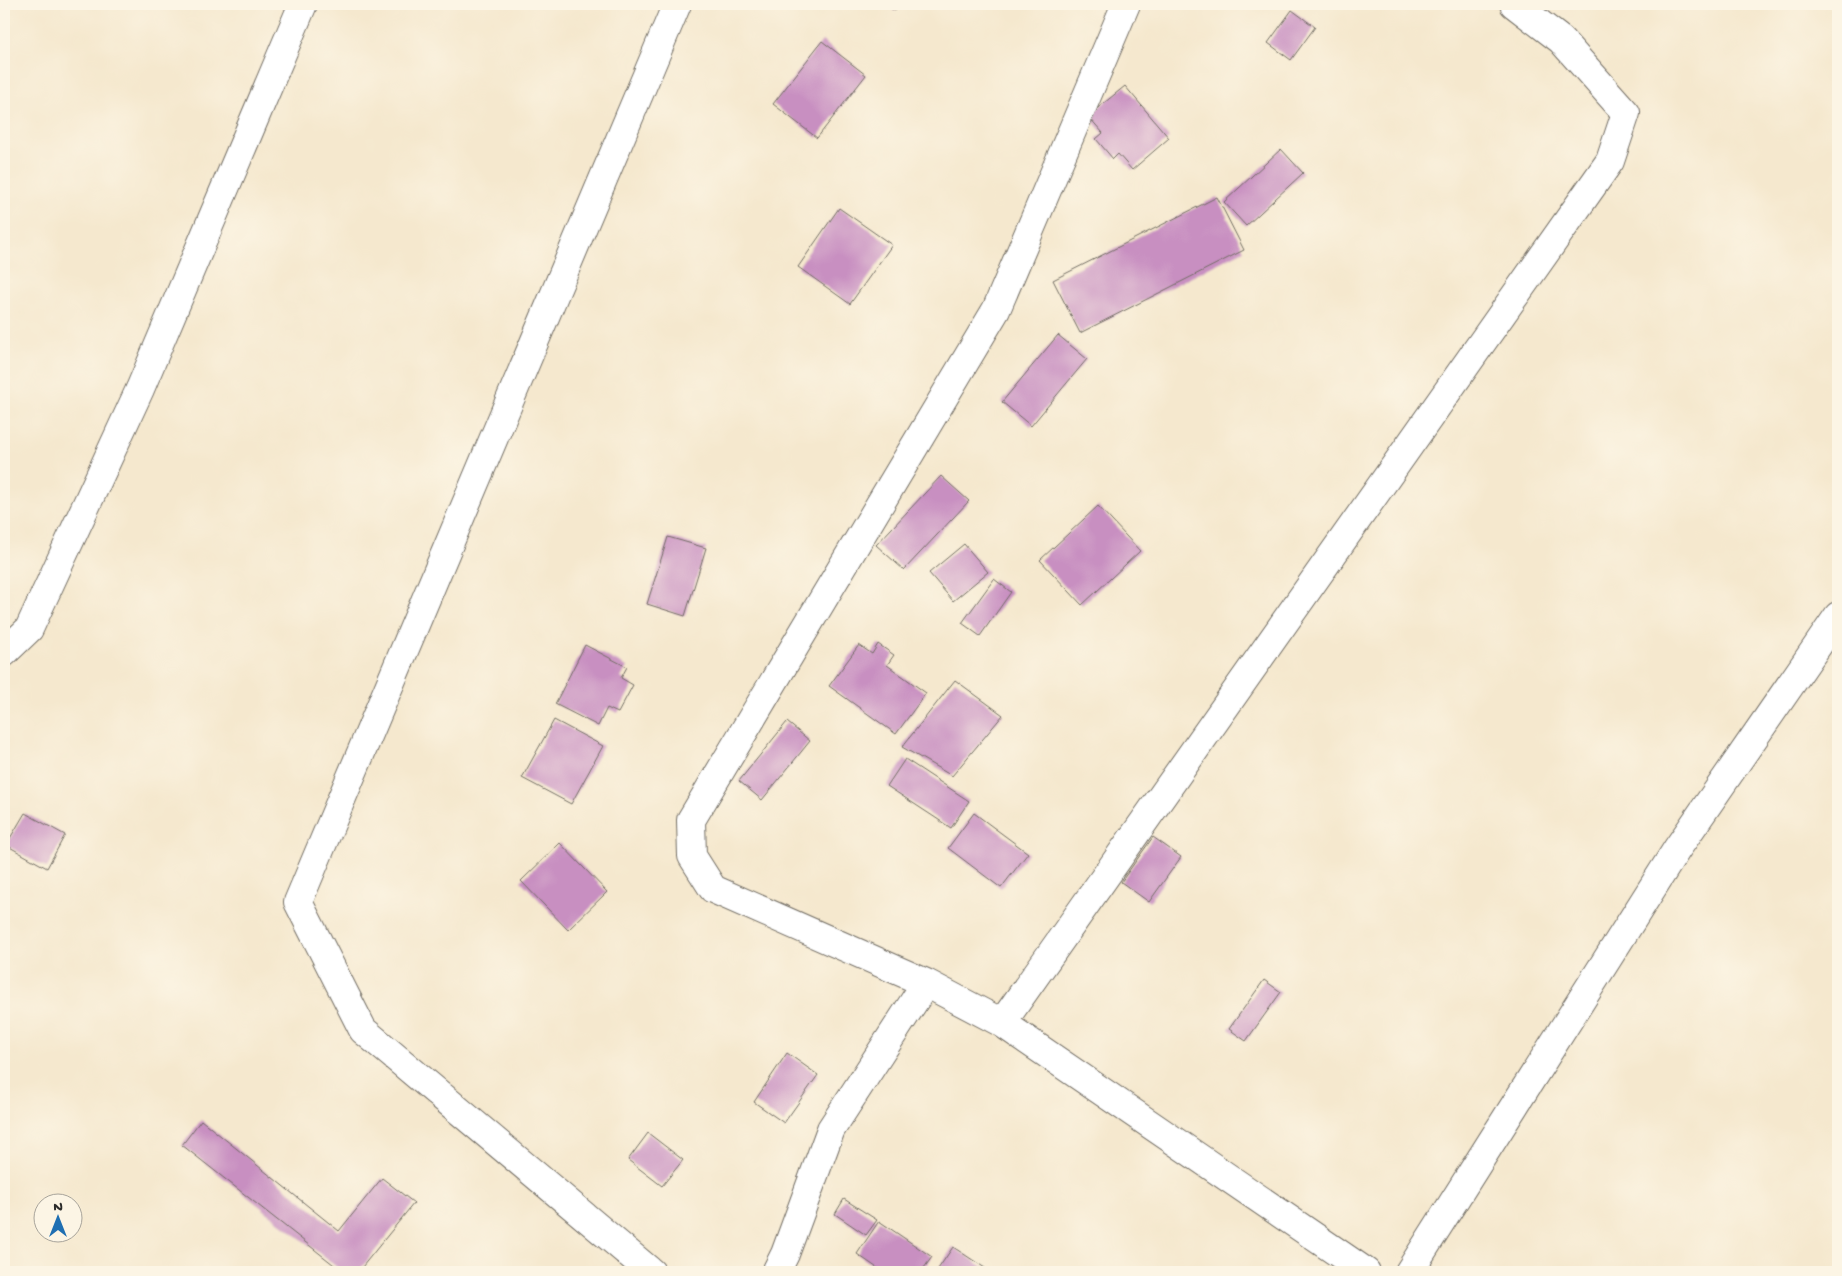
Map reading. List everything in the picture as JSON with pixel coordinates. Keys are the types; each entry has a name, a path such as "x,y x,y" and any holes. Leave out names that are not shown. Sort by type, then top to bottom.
{"street":[{"path":"4,653 29,629 46,594 140,389 302,4"},
{"path":"651,1272 363,1030 298,902 677,4"},
{"path":"1126,4 996,310 691,820 692,856 713,889 926,983 1002,1023 1366,1272"},
{"path":"1002,1023 1610,161 1626,114 1561,40 1514,4"},
{"path":"1409,1272 1677,849 1838,616"},
{"path":"776,1272 786,1254 830,1130 926,983"}],"building":[{"path":"884,4 899,4 895,11"},
{"path":"1292,10 1315,27 1291,60 1268,43"},
{"path":"822,41 866,75 817,138 773,104"},
{"path":"1125,86 1169,138 1132,170 1118,154 1113,159 1096,139 1103,133 1088,116"},
{"path":"1281,149 1303,173 1246,226 1224,202"},
{"path":"1217,197 1244,250 1080,333 1053,280"},
{"path":"839,208 892,245 850,304 798,267"},
{"path":"1058,335 1087,359 1031,426 1002,402"},
{"path":"941,476 969,501 904,570 876,545"},
{"path":"1098,506 1140,551 1082,605 1040,560"},
{"path":"668,537 706,548 685,616 647,604"},
{"path":"964,544 988,572 953,601 929,573"},
{"path":"994,579 1011,592 980,636 962,623"},
{"path":"878,644 894,655 887,665 926,693 896,734 829,686 859,645 872,654"},
{"path":"585,645 627,667 621,678 633,685 618,713 607,708 598,726 555,704"},
{"path":"955,680 1003,715 952,776 902,747"},
{"path":"554,720 603,746 571,804 522,778"},
{"path":"787,722 810,741 762,800 739,781"},
{"path":"905,759 969,801 951,828 887,786"},
{"path":"25,813 65,835 47,868 6,845"},
{"path":"974,813 1028,853 1001,888 948,848"},
{"path":"1153,837 1181,857 1149,902 1121,882"},
{"path":"560,843 607,892 568,930 521,881"},
{"path":"1264,980 1281,992 1246,1041 1229,1029"},
{"path":"787,1053 818,1075 784,1123 754,1102"},
{"path":"201,1120 339,1231 382,1178 414,1203 358,1272 343,1272 182,1145"},
{"path":"648,1133 683,1160 662,1186 628,1160"},
{"path":"844,1199 877,1220 866,1235 835,1214"},
{"path":"879,1221 932,1257 921,1272 883,1272 857,1254"},
{"path":"953,1247 991,1272 936,1272"}]}
